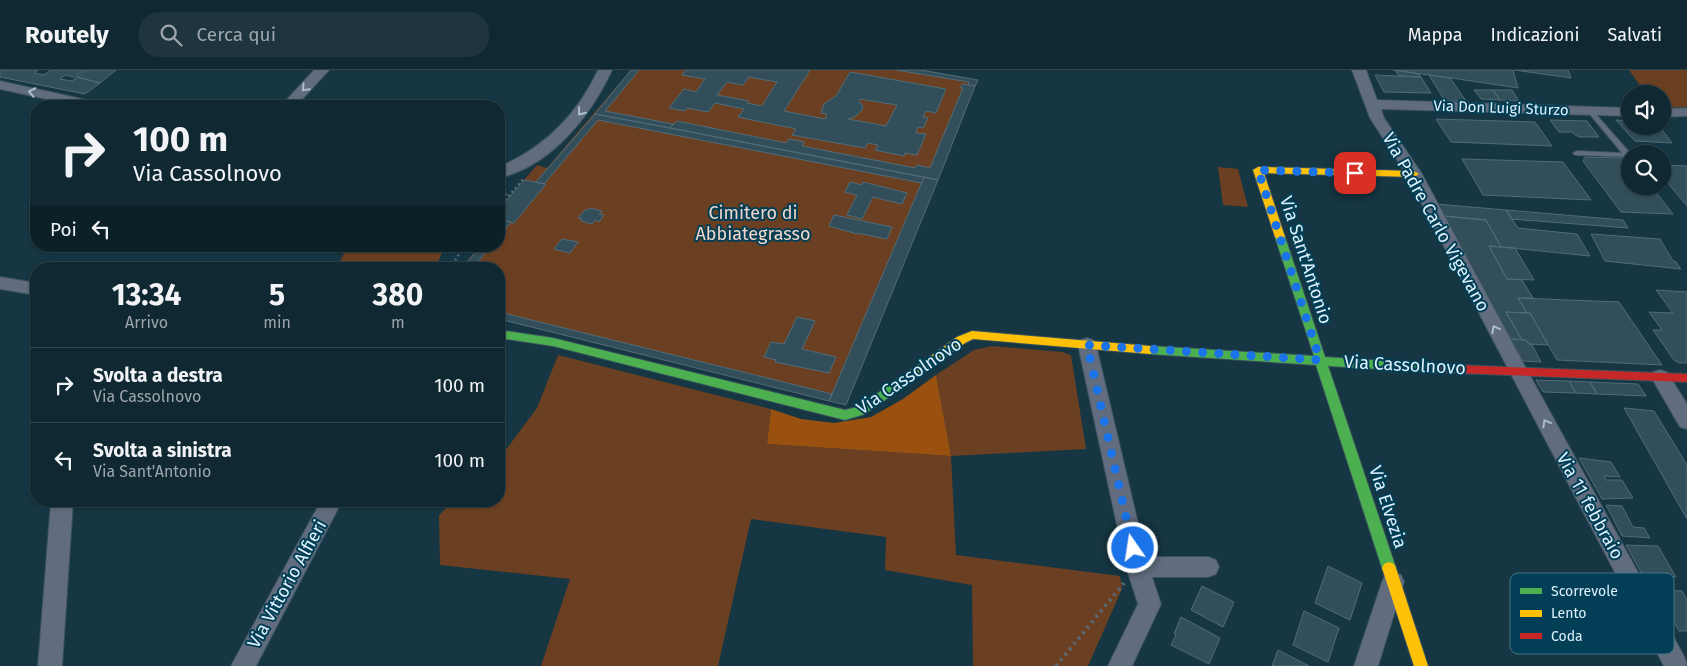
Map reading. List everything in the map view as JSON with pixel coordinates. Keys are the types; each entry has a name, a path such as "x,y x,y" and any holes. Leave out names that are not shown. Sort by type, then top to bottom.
{"street":[{"path":"294,100 322,70"},
{"path":"505,170 528,160 549,145 571,125 595,94 605,70"},
{"name":"Via Padre Carlo Vigevano","path":"1359,70 1377,118 1414,174 1518,372"},
{"path":"0,85 69,100"},
{"name":"Via Don Luigi Sturzo","path":"1372,104 1621,112"},
{"path":"1671,113 1687,112"},
{"name":"Via Sant'Antonio","path":"1320,360 1258,170 1414,174"},
{"path":"0,283 30,288"},
{"name":"Via Cassolnovo","path":"505,335 553,342 845,414 861,411 960,340 972,335 1087,345 1518,372 1687,378"},
{"path":"1087,345 1137,567 1150,604 1120,666"},
{"name":"Via Elvezia","path":"1320,360 1421,666"},
{"name":"Via 11 febbraio","path":"1518,372 1627,573"},
{"path":"1660,378 1687,421"},
{"path":"50,666 62,507"},
{"name":"Via Vittorio Alfieri","path":"243,666 329,507"},
{"path":"1137,567 1208,567"},
{"path":"1366,666 1394,581"},
{"name":"Via 11 febbraio","path":"1671,654 1678,666"}],"lane":[{"path":"1590,110 1621,147"},
{"path":"1577,153 1621,156"}],"path":[{"path":"505,201 508,198"},
{"path":"1056,666 1137,567"}],"green space":[{"name":"Cimitero di Abbiategrasso","path":"631,70 921,70 978,80 846,405 505,320 505,262 466,262 475,252 505,252 505,202 537,165 547,168"},
{"path":"1629,70 1687,70 1687,107 1671,108 1671,85 1640,85"},
{"path":"1218,167 1238,169 1248,207 1223,205"},
{"path":"345,252 442,252 438,262 340,262"},
{"path":"992,346 1062,352 1071,355 1086,449 951,456 936,375 974,350"},
{"path":"558,355 771,409 767,444 951,456 956,555 1120,576 1122,589 1088,666 973,666 972,585 885,570 886,537 751,519 718,666 541,666 570,579 440,565 439,515 448,507 505,507 505,451 537,408"}],"shaded area":[{"path":"936,375 951,456 767,444 771,409 801,419 834,423 871,417 903,399"}],"building":[{"path":"0,70 38,70 34,73 44,75 51,70 84,70 74,77 65,75 60,79 72,81 77,77 100,83 85,94 0,77"},
{"path":"86,70 116,70 100,83 77,77"},
{"path":"631,70 639,70 605,111 673,124 670,128 595,114"},
{"path":"686,70 810,70 784,111 825,119 827,114 821,113 824,104 836,96 850,72 946,89 936,113 926,111 923,117 928,118 923,128 918,127 916,133 926,134 917,155 905,153 904,156 875,150 878,145 868,143 865,148 792,135 796,129 738,117 744,109 715,103 708,112 687,108 685,111 669,108 684,89 696,92 705,79 682,75","holes":["749,77 777,82 762,106 747,103 749,101 717,95 727,82 743,85","860,99 897,105 886,126 848,119 856,116 862,110 863,106 859,101"]},
{"path":"896,70 921,70 978,80 975,86 968,85 969,82"},
{"path":"1393,70 1513,70 1518,88 1458,79"},
{"path":"1395,70 1419,74 1421,77 1399,76"},
{"path":"1514,70 1568,70 1571,78"},
{"path":"1375,75 1421,77 1431,93 1384,92"},
{"path":"1429,75 1450,78 1466,101 1445,101"},
{"path":"962,84 975,86 938,180 670,128 677,121 786,143 789,139 804,142 802,146 915,168 917,165 930,168 963,88 961,88"},
{"path":"1474,90 1493,90 1500,100 1481,99"},
{"path":"1493,90 1512,90 1519,101 1500,100"},
{"path":"595,114 924,177 922,183 598,120 544,184 536,182"},
{"path":"1436,119 1535,122 1552,146 1451,142"},
{"path":"1550,120 1587,121 1599,137 1580,137 1572,132 1559,132"},
{"path":"1630,135 1666,135 1672,143 1635,141"},
{"path":"1585,157 1621,158 1621,195 1658,195 1673,214 1621,212 1583,161"},
{"path":"1462,159 1563,162 1591,200 1483,195"},
{"path":"1671,165 1687,166 1687,206 1671,187"},
{"path":"924,177 938,180 846,405 829,401"},
{"path":"524,180 546,184 514,223 505,221 505,202"},
{"path":"850,182 862,185 863,182 907,193 902,204 873,197 862,219 847,215 857,195 845,192"},
{"path":"1436,204 1506,210 1518,228 1577,234 1590,256 1501,247 1486,220 1444,216"},
{"path":"590,208 602,211 599,214 604,215 599,222 595,220 592,224 581,221 582,219 578,218 585,210"},
{"path":"1506,210 1623,220 1628,228 1511,219"},
{"path":"834,215 892,227 887,239 857,234 829,226"},
{"path":"1444,216 1486,220 1501,247 1489,246 1507,279 1522,280 1533,298 1518,298 1527,313 1506,312 1522,340 1511,339"},
{"path":"505,220 511,222 505,230"},
{"path":"1591,234 1660,239 1673,261 1681,269 1605,261"},
{"path":"562,239 578,242 570,253 554,249"},
{"path":"1489,246 1515,248 1534,280 1507,279"},
{"path":"476,252 486,252 478,262 467,262"},
{"path":"1656,290 1687,292 1687,363 1679,363 1674,360 1653,330 1662,330 1649,312 1673,313"},
{"path":"1518,298 1619,302 1662,365 1557,360 1530,313 1527,313"},
{"path":"1506,312 1530,313 1548,345 1529,344 1526,340 1522,340"},
{"path":"505,313 832,394 829,401 505,320"},
{"path":"797,317 815,321 802,349 836,357 829,373 775,362 776,360 764,357 771,342 784,344"},
{"path":"1511,339 1526,340 1532,345 1541,362 1523,361"},
{"path":"1536,380 1569,381 1576,393 1543,392"},
{"path":"1569,381 1590,382 1597,394 1576,393"},
{"path":"1590,382 1638,384 1646,396 1597,394"},
{"path":"1624,408 1654,411 1687,465 1687,519"},
{"path":"1579,458 1611,462 1620,477 1604,476 1606,480 1622,480 1633,498 1602,499"},
{"path":"1606,505 1622,506 1633,527 1644,528 1650,538 1622,536"},
{"path":"1626,545 1658,546 1674,573 1641,573"},
{"path":"1328,566 1362,583 1350,620 1315,603"},
{"path":"1202,586 1234,602 1223,627 1191,610"},
{"path":"1674,591 1682,591 1687,600 1687,631 1679,631 1674,622"},
{"path":"1304,611 1339,628 1328,662 1293,645"},
{"path":"1181,617 1220,638 1209,664 1171,645"},
{"path":"1278,650 1309,666 1272,666"}],"traffic: fast":[{"path":"1280,237 1389,568"},
{"path":"505,335 553,342 845,415 861,411 918,371"},
{"path":"1150,350 1431,368"}],"traffic: slow":[{"path":"1280,237 1258,170 1414,174"},
{"path":"918,371 961,340 972,335 1150,350"},
{"path":"1389,568 1421,666"}],"traffic: jam":[{"path":"1431,368 1687,378"}],"route":[{"path":"1133,548 1087,345 1320,360 1258,170 1355,173"}]}
